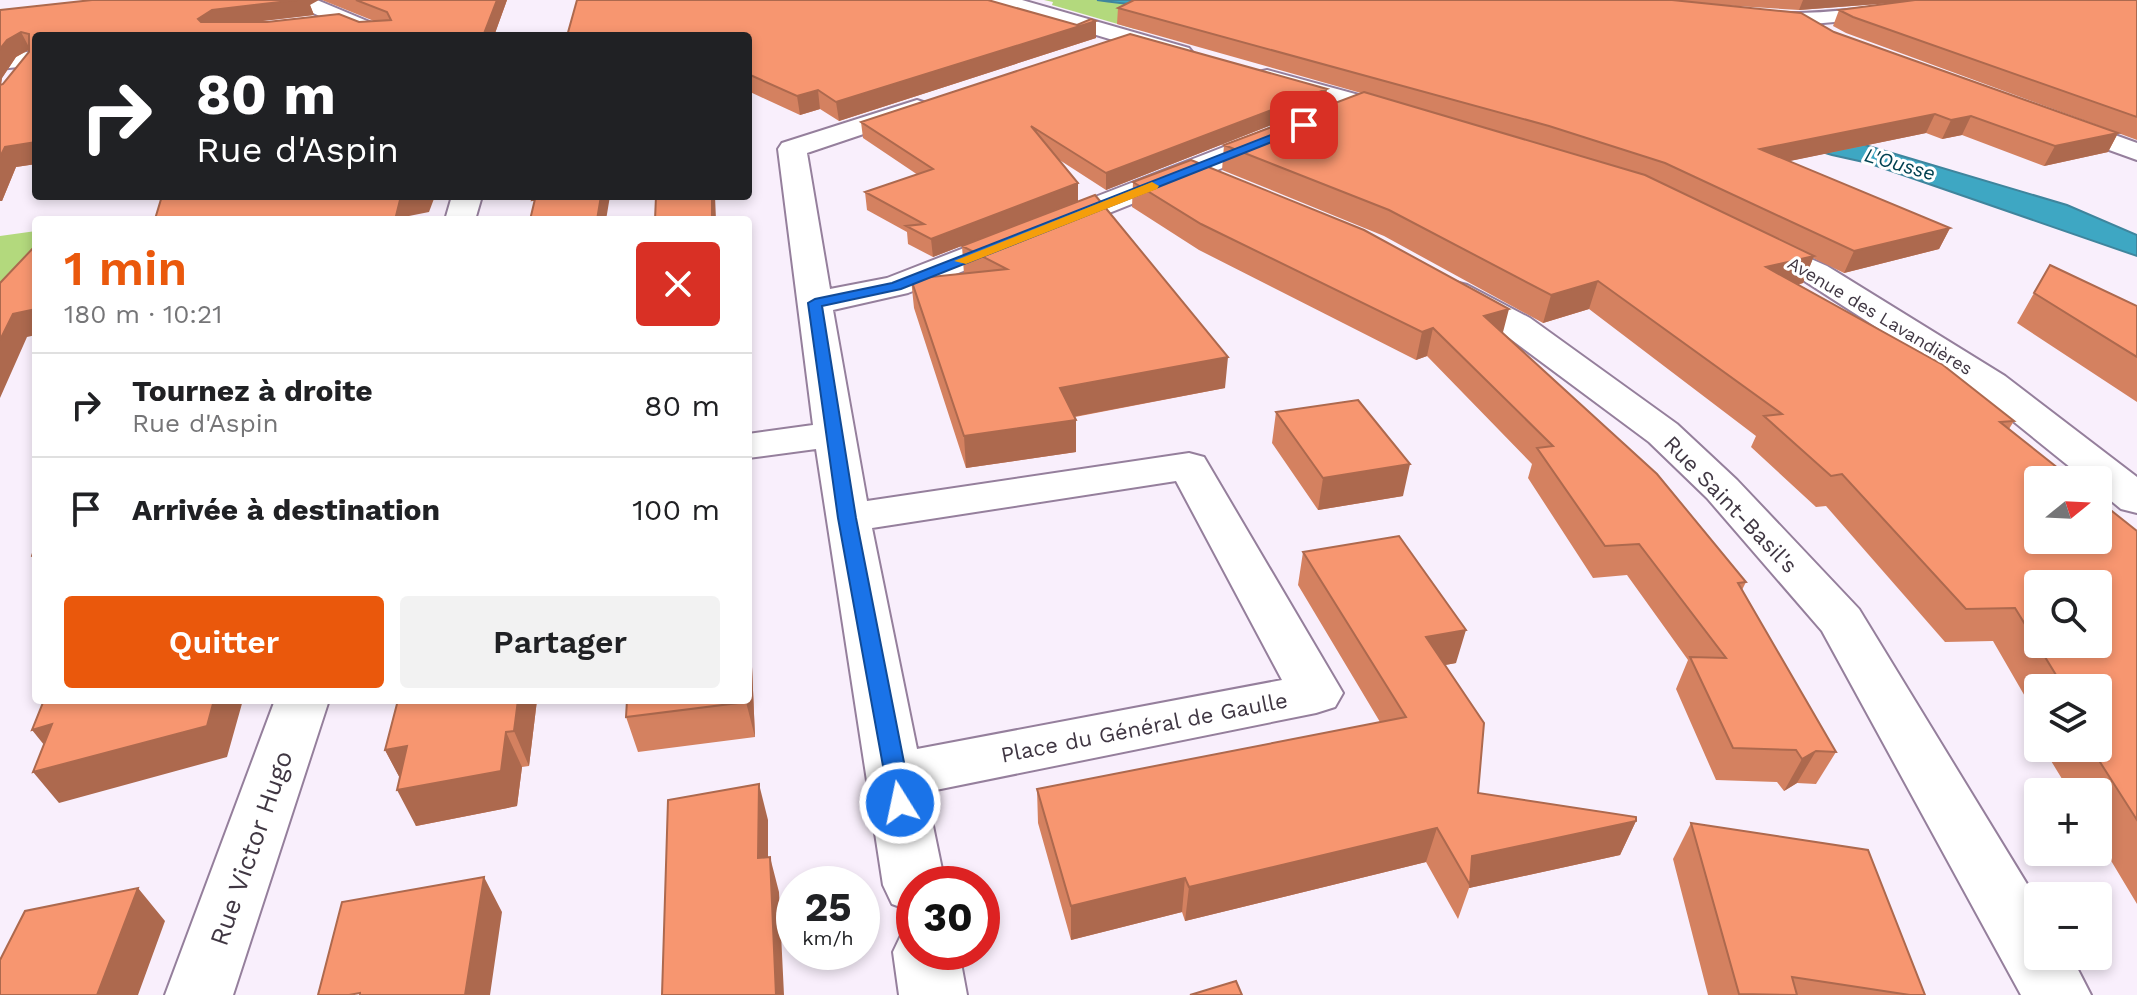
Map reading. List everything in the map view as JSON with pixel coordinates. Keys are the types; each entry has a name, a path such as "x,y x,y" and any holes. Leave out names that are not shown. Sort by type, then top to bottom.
{"street":[{"path":"300,0 373,32"},
{"path":"1000,0 1432,124"},
{"path":"1631,0 1724,14 1799,19 1849,16 1960,0"},
{"path":"1799,19 1837,41"},
{"path":"298,26 345,21"},
{"path":"1070,57 1128,38"},
{"path":"7,73 32,60"},
{"path":"911,866 847,518 792,149 953,96"},
{"path":"815,303 896,286 1360,103"},
{"path":"2032,113 2137,152"},
{"path":"1191,171 1247,194"},
{"name":"Avenue des Lavandières","path":"1731,233 1815,273 1991,384 2137,499"},
{"name":"Rue Saint-Basil's","path":"1425,275 1517,326 1663,433 1722,489 1841,621 2057,995"},
{"path":"752,445 834,434"},
{"name":"Place du Général de Gaulle","path":"847,518 1189,466 1316,693 895,776"},
{"name":"Rue Victor Hugo","path":"199,995 301,704"},
{"path":"929,970 933,995"}],"green space":[{"path":"1044,0 1097,0 1196,10 1135,29"},
{"path":"32,232 32,285 0,321 0,236"}],"water":[{"name":"L'Ousse","path":"1097,0 1219,0 1429,22 1498,36 2067,205 2137,235 2137,256 1868,163 1483,51 1331,21"}],"building":[{"path":"92,0 297,0 212,10 198,19 201,22 267,22 339,14 359,22 391,20 387,12 356,0 497,0 485,32 32,32 32,143 5,147 0,157 0,85 29,52 29,34 21,32 7,40 0,49 0,10"},
{"path":"577,0 988,0 1077,25 1091,19 1096,21 836,102 818,90 797,96 752,76 752,32 568,32"},
{"path":"1134,0 1672,0 1801,13 1834,32 2118,133 2055,146 1971,116 1951,120 1935,114 1760,149 1950,228 1854,251 1665,163 1549,126 1118,8"},
{"path":"1915,0 2137,0 2137,117 1839,10"},
{"path":"1130,34 1327,89 1106,173 1031,126 1078,183 931,239 906,226 924,224 865,192 933,169 861,122"},
{"path":"1364,92 1645,175 1814,256 1766,267 1943,365 2014,421 2000,422 2055,466 2024,466 2024,554 2112,554 2112,511 2137,531 2137,820 2100,762 2112,762 2112,674 2055,674 2046,658 2112,658 2112,570 2024,570 2024,623 2015,608 1966,609 1842,474 1831,476 1764,416 1782,414 1598,281 1551,295 1389,210 1224,145"},
{"path":"1191,160 1364,230 1509,309 1484,316 1657,474 1746,582 1738,583 1836,752 1816,751 1802,759 1796,750 1733,748 1690,657 1726,658 1639,544 1605,546 1537,448 1553,446 1433,328 1422,332 1201,224 1133,182"},
{"path":"1095,195 1228,357 1060,388 1076,420 964,436 911,279 1007,269 962,246"},
{"path":"161,200 400,200 396,216 156,216"},
{"path":"535,200 600,200 598,216 531,216"},
{"path":"656,200 712,200 712,216 655,216"},
{"path":"32,249 32,310 13,314 0,340 0,283"},
{"path":"2050,265 2137,306 2137,357 2034,293"},
{"path":"1358,400 1410,464 1323,478 1276,412"},
{"path":"1399,536 1466,630 1426,637 1484,723 1478,793 1636,817 1636,821 1472,856 1470,885 1437,828 1189,887 1185,878 1071,906 1037,789 1406,717 1303,552"},
{"path":"42,704 213,704 207,726 33,772 52,724 32,730"},
{"path":"397,704 517,704 514,731 506,732 501,771 397,790 407,746 385,750"},
{"path":"627,704 730,704 626,717"},
{"path":"759,784 758,858 770,857 776,995 662,995 668,800"},
{"path":"1691,823 1868,850 1925,995 1792,977 1797,995 1739,994"},
{"path":"484,877 465,995 318,995 342,902"},
{"path":"138,888 97,995 0,995 0,960 25,911"},
{"path":"1236,981 1242,995 1190,995"}],"slow traffic":[{"path":"961,261 1152,186"}],"route":[{"path":"900,803 847,518 815,303 896,286 1304,125"}]}
